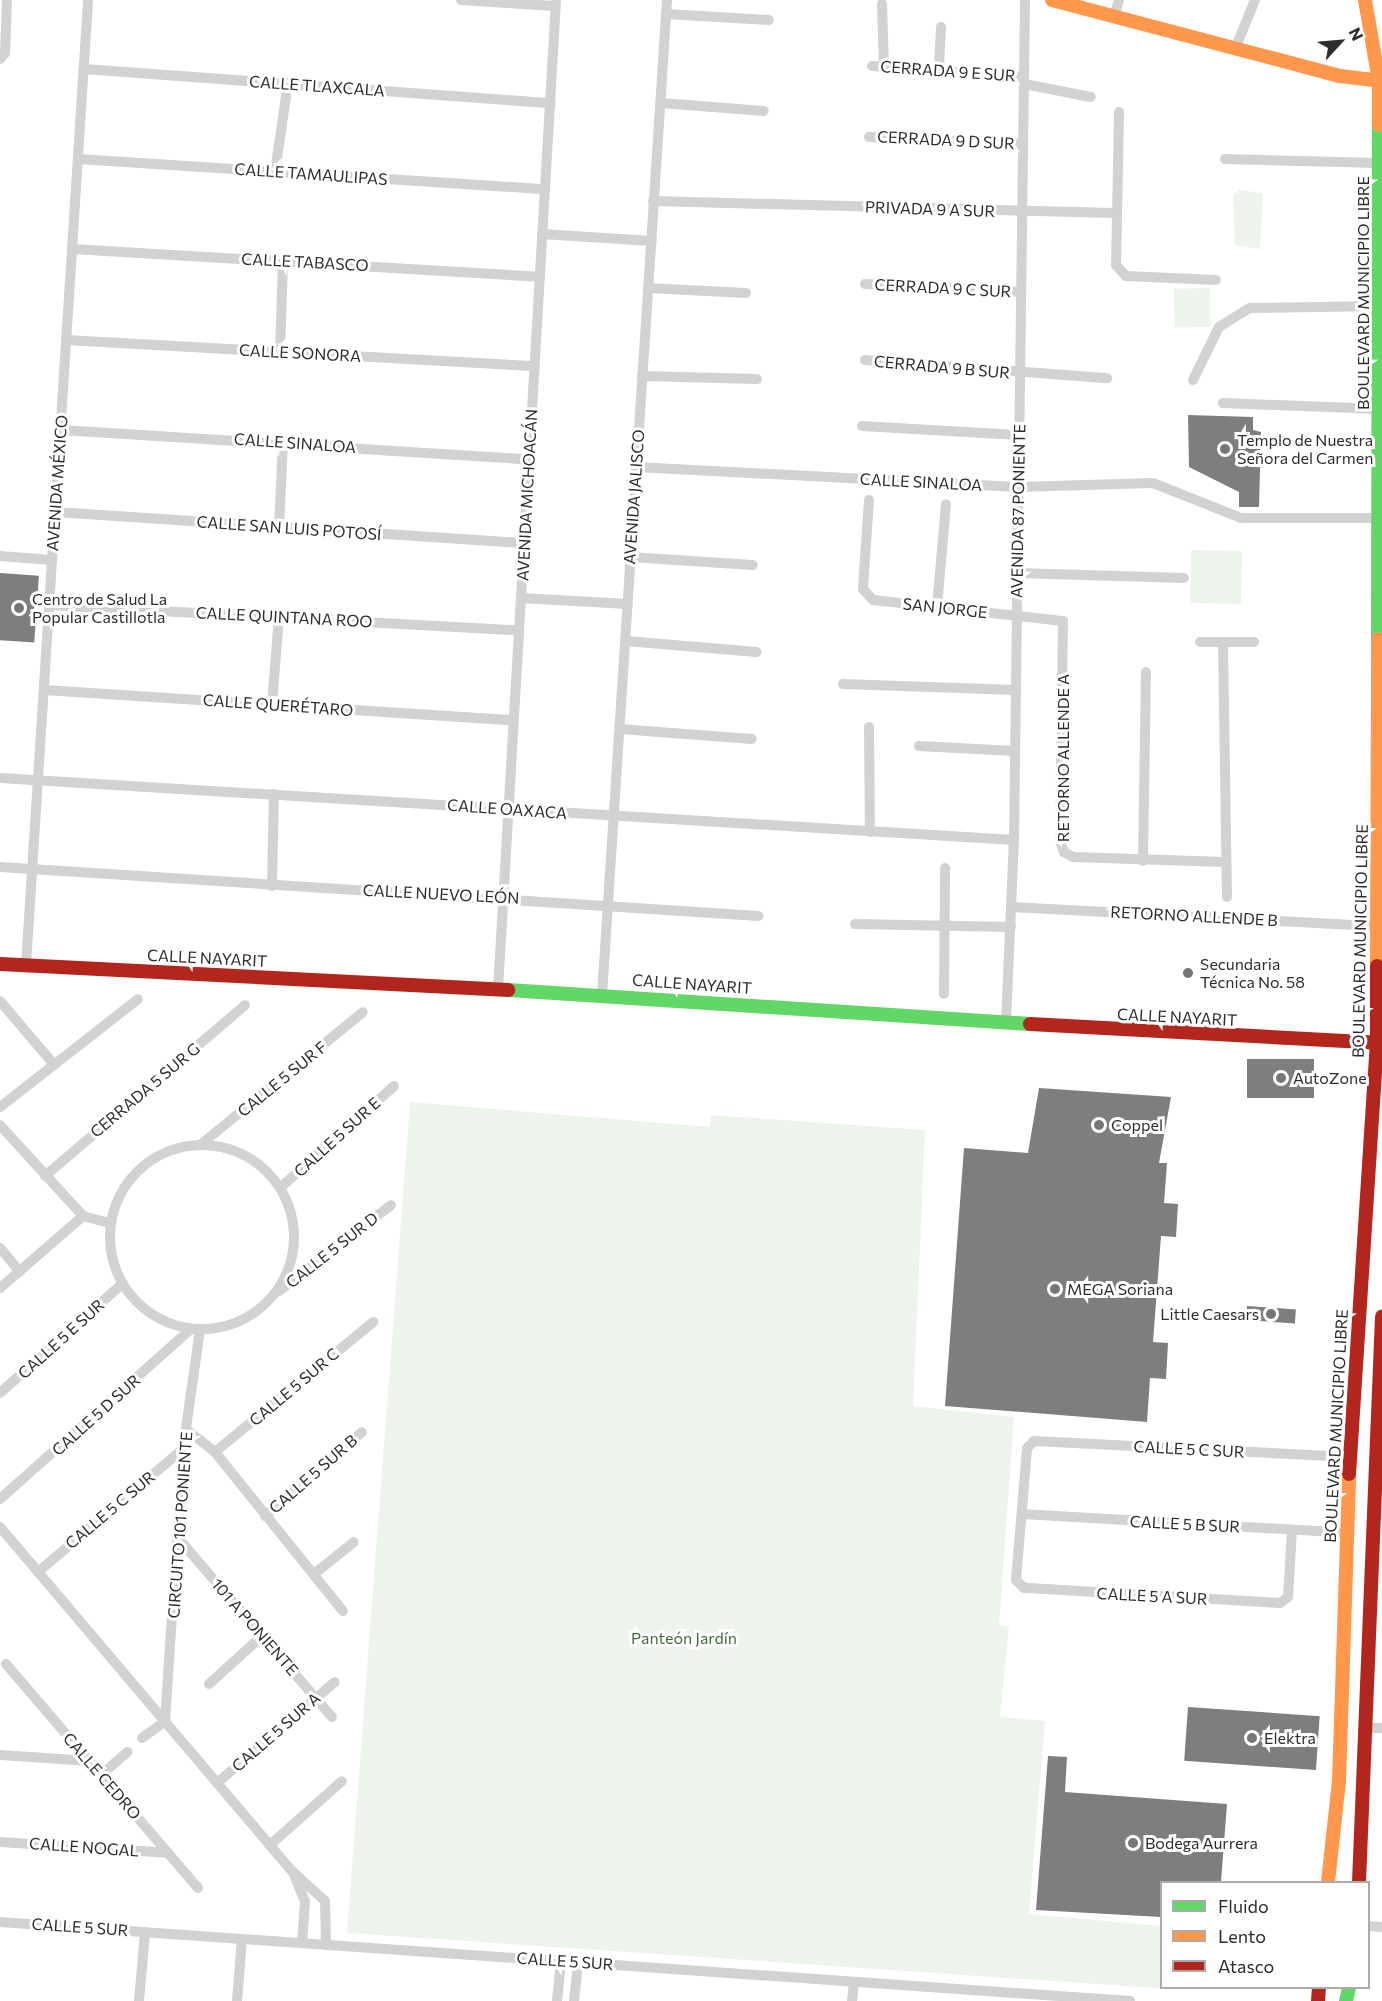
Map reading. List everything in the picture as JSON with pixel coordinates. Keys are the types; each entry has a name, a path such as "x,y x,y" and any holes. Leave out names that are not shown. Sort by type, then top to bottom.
{"main road":[{"path":"1052,0 1235,49 1380,81"},
{"name":"BOULEVARD MUNICIPIO LIBRE","path":"1328,1881 1339,1781 1350,1457 1379,1043 1377,926 1380,81 1365,0"},
{"name":"CALLE NAYARIT","path":"0,964 498,989 1006,1022 1379,1043"},
{"path":"1359,1881 1379,1531 1382,1316"}],"street":[{"path":"1,59 7,0"},
{"name":"AVENIDA MÉXICO","path":"26,965 88,0"},
{"path":"461,0 556,3"},
{"name":"AVENIDA JALISCO","path":"602,995 617,816 630,557 667,0"},
{"name":"AVENIDA 87 PONIENTE","path":"1006,1022 1014,840 1025,0"},
{"path":"1114,17 1119,0"},
{"path":"1235,49 1255,0"},
{"name":"AVENIDA MICHOACÁN","path":"498,989 556,3"},
{"path":"882,4 884,67"},
{"path":"666,14 769,20"},
{"path":"939,68 941,27"},
{"name":"CERRADA 9 E SUR","path":"872,66 939,68 1024,80 1091,97"},
{"name":"CALLE TLAXCALA","path":"84,69 551,103"},
{"path":"274,172 288,83"},
{"path":"660,103 764,111"},
{"path":"1119,112 1115,213 1116,265 1126,276 1216,280"},
{"name":"CERRADA 9 D SUR","path":"869,136 1023,144"},
{"name":"CALLE TAMAULIPAS","path":"78,159 544,189"},
{"path":"1225,159 1379,163"},
{"name":"PRIVADA 9 A SUR","path":"653,201 1115,213"},
{"path":"542,234 652,241"},
{"name":"CALLE TABASCO","path":"72,249 539,277"},
{"path":"280,352 283,261"},
{"name":"CERRADA 9 C SUR","path":"865,284 1021,292"},
{"path":"648,288 746,293"},
{"path":"1193,380 1219,327 1238,313 1274,305 1380,306"},
{"name":"CALLE SONORA","path":"66,340 534,366"},
{"name":"CERRADA 9 B SUR","path":"865,360 1107,378"},
{"path":"642,376 757,379"},
{"path":"1223,403 1380,409"},
{"path":"862,426 1019,435"},
{"name":"CALLE SINALOA","path":"61,430 528,459"},
{"path":"279,527 282,442"},
{"name":"CALLE SINALOA","path":"636,467 1018,487 1154,483 1241,518 1379,518"},
{"name":"SAN JORGE","path":"869,500 863,589 873,600 1016,615"},
{"path":"937,607 946,504"},
{"name":"CALLE SAN LUIS POTOSÍ","path":"55,512 524,543"},
{"path":"0,556 52,560"},
{"path":"630,557 753,565"},
{"path":"1017,573 1184,578"},
{"path":"521,598 628,604"},
{"name":"CALLE QUINTANA ROO","path":"49,605 518,630"},
{"name":"RETORNO ALLENDE A","path":"1016,615 1063,621 1060,841 1064,852 1073,857 1225,862"},
{"path":"273,705 279,617"},
{"path":"626,641 757,652"},
{"path":"1200,642 1223,644 1254,642"},
{"path":"1223,644 1227,897"},
{"path":"1143,861 1146,672"},
{"path":"843,684 1016,690"},
{"name":"CALLE QUERÉTARO","path":"44,690 513,720"},
{"path":"868,727 870,832"},
{"path":"620,729 752,739"},
{"path":"919,746 1015,750"},
{"name":"CALLE OAXACA","path":"0,778 1014,840"},
{"path":"272,886 274,794"},
{"name":"CALLE NUEVO LEÓN","path":"0,867 272,886 504,896 758,916"},
{"path":"944,994 945,868"},
{"name":"RETORNO ALLENDE B","path":"1011,907 1377,926"},
{"path":"855,924 1011,927"},
{"path":"0,1107 52,1062 138,999"},
{"path":"0,1001 52,1062"},
{"name":"CERRADA 5 SUR G","path":"45,1176 245,1005"},
{"name":"CALLE 5 SUR F","path":"200,1145 363,1012"},
{"name":"CALLE 5 SUR E","path":"280,1188 394,1086"},
{"path":"0,1125 83,1216 110,1223"},
{"path":"200,1145 244,1155 280,1188 294,1231 286,1275 274,1295 241,1321 195,1329 151,1314 122,1284 111,1254 110,1223 123,1190 146,1163 166,1151 200,1145"},
{"name":"CALLE 5 SUR D","path":"274,1295 391,1204"},
{"path":"0,1288 83,1216"},
{"path":"0,1248 20,1272"},
{"name":"CALLE 5 E SUR","path":"0,1393 122,1284"},
{"name":"CALLE 5 SUR C","path":"215,1452 373,1322"},
{"name":"CIRCUITO 101 PONIENTE","path":"165,1721 183,1449 187,1430 195,1329"},
{"name":"CALLE 5 D SUR","path":"0,1499 195,1329"},
{"path":"187,1430 215,1452 343,1611"},
{"name":"CALLE 5 SUR B","path":"265,1516 362,1432"},
{"name":"CALLE 5 C SUR","path":"1022,1514 1030,1444 1350,1457"},
{"name":"CALLE 5 C SUR","path":"38,1572 183,1449"},
{"name":"CALLE 5 B SUR","path":"1022,1514 1347,1533"},
{"name":"CALLE 5 A SUR","path":"1022,1514 1018,1586 1285,1602 1292,1530"},
{"path":"0,1527 293,1872 325,1901 326,1945"},
{"name":"101 A PONIENTE","path":"178,1538 332,1717"},
{"path":"314,1574 354,1542"},
{"path":"209,1684 262,1636"},
{"name":"CALLE CEDRO","path":"6,1664 198,1888"},
{"name":"CALLE 5 SUR A","path":"217,1783 335,1682"},
{"path":"142,1738 165,1721"},
{"path":"1366,1728 1382,1728"},
{"path":"101,1775 127,1752"},
{"path":"0,1755 90,1761"},
{"path":"270,1845 342,1781"},
{"name":"CALLE NOGAL","path":"0,1842 168,1853"},
{"path":"293,1872 305,1902 302,1943"},
{"name":"CALLE 5 SUR","path":"0,1922 1130,2001"},
{"path":"140,2001 146,1932"},
{"path":"237,2001 242,1939"},
{"path":"557,2001 561,1961"},
{"path":"574,2001 578,1962"},
{"path":"852,2001 854,1982"}],"green space":[{"path":"1239,190 1263,193 1260,249 1235,245 1233,195"},
{"path":"1210,288 1211,327 1175,328 1174,289"},
{"path":"1191,550 1242,551 1241,604 1190,603"},
{"name":"Panteón Jardín","path":"410,1102 710,1127 711,1115 925,1130 913,1406 1014,1417 999,1625 1009,1627 1000,1717 1045,1721 1029,1914 1160,1926 1160,1988 347,1933"}],"building":[{"name":"Templo de Nuestra Señora del Carmen","path":"1188,415 1253,417 1253,430 1261,432 1259,507 1239,507 1239,492 1189,467"},
{"name":"Centro de Salud La Popular Castillotla","path":"0,573 39,576 34,643 0,640"},
{"name":"AutoZone","path":"1247,1059 1314,1059 1314,1098 1247,1098"},
{"name":"MEGA Soriana","path":"1039,1088 1171,1097 1159,1163 1167,1163 1164,1203 1178,1204 1176,1237 1161,1236 1153,1342 1168,1343 1166,1379 1150,1378 1147,1422 945,1406 964,1148 1028,1153"},
{"name":"Little Caesars","path":"1247,1306 1296,1309 1295,1323 1246,1320"},
{"name":"Elektra","path":"1188,1707 1320,1716 1316,1770 1184,1761"},
{"name":"Bodega Aurrera","path":"1048,1756 1067,1757 1065,1792 1227,1804 1221,1881 1160,1881 1160,1917 1036,1910"}],"traffic: fast":[{"path":"1378,639 1379,125"},
{"path":"508,990 1030,1024"},
{"path":"1346,2001 1349,1989"}],"traffic: slow":[{"path":"1052,0 1340,76 1382,81"},
{"path":"1365,0 1379,81 1379,125"},
{"path":"1377,966 1378,639"},
{"path":"1328,1881 1339,1781 1349,1474"}],"traffic: jam":[{"path":"0,964 508,990"},
{"path":"1349,1474 1377,1043 1377,966"},
{"path":"1030,1024 1382,1043"},
{"path":"1359,1881 1382,1316"},
{"path":"1318,2001 1319,1989"}],"place":[{"name":"Templo de Nuestra Señora del Carmen","path":"1225,449"},
{"name":"Centro de Salud La Popular Castillotla","path":"19,608"},
{"name":"Secundaria Técnica No. 58","path":"1188,973"},
{"name":"AutoZone","path":"1281,1078"},
{"name":"Coppel","path":"1099,1125"},
{"name":"MEGA Soriana","path":"1055,1289"},
{"name":"Little Caesars","path":"1271,1314"},
{"name":"Elektra","path":"1252,1738"},
{"name":"Bodega Aurrera","path":"1133,1843"}]}
